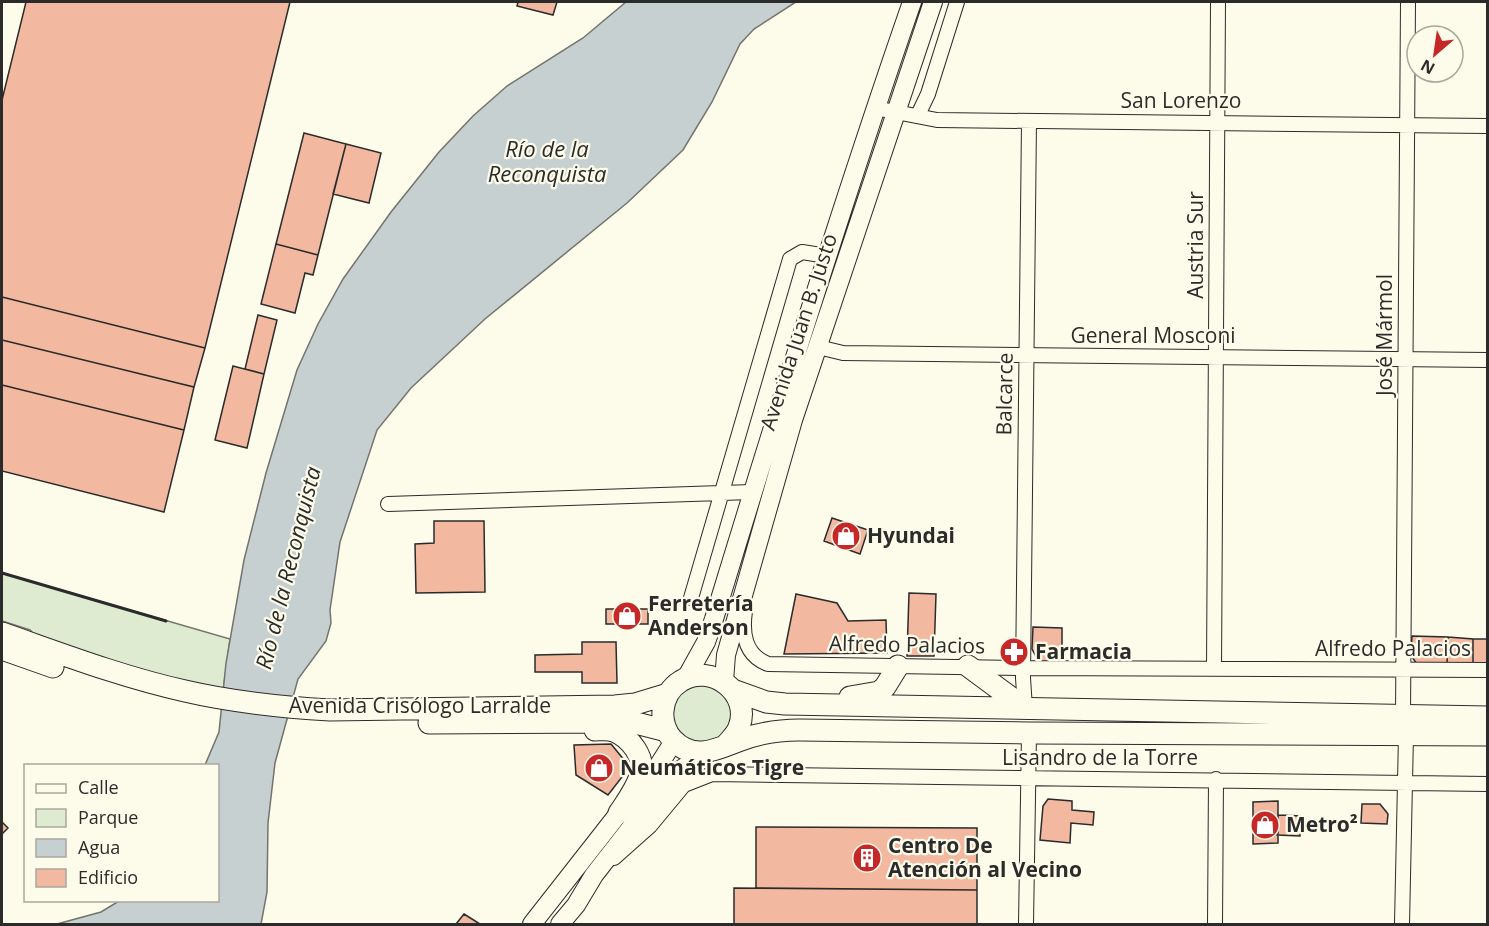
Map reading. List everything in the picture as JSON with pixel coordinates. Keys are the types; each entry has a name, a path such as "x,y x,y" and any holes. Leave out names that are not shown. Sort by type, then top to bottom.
{"main road":[{"name":"Avenida Juan B. Justo","path":"686,678 706,642 714,619 774,419 875,108 912,2"},
{"name":"Avenida Juan B. Justo","path":"728,685 726,655 793,420 933,2"},
{"name":"Avenida Crisólogo Larralde","path":"2,633 181,704 234,714 330,723 388,716 615,706 634,704 668,694"},
{"name":"Avenida Crisólogo Larralde","path":"2,649 118,680"},
{"path":"838,706 853,695 879,692 885,687 898,666"},
{"path":"968,666 1025,708"},
{"path":"705,753 688,751 670,736 663,712 668,694 679,682 686,678 709,675 766,702 838,706 1025,708 1404,725 1488,735"},
{"path":"726,745 740,726 741,713 739,701 728,685"},
{"name":"Avenida Crisólogo Larralde","path":"388,716 632,722 670,736"},
{"path":"560,924 576,905 594,875 665,784 679,771 705,753 771,732 799,730 1029,733 1404,725 1488,717"},
{"path":"568,722 594,730 615,732 632,743 638,753 642,762 641,775 619,813"},
{"path":"532,924 619,813 648,782 670,736"}],"street":[{"path":"918,115 928,94 957,2"},
{"name":"Austria Sur","path":"1214,669 1218,2"},
{"name":"José Mármol","path":"1402,924 1405,783 1403,669 1408,2"},
{"name":"San Lorenzo","path":"875,108 937,120 1488,126"},
{"name":"Balcarce","path":"1025,708 1023,669 1029,121"},
{"path":"691,597 790,259 802,252 827,256"},
{"name":"General Mosconi","path":"818,347 843,353 1488,360"},
{"path":"388,504 752,492"},
{"name":"Alfredo Palacios","path":"753,558 743,628 744,639 752,652 768,664 968,666 1023,669 1488,670"},
{"path":"1026,924 1029,733"},
{"name":"Lisandro de la Torre","path":"594,875 650,826 684,785 712,774 1488,784"},
{"path":"1215,924 1216,780"}],"green space":[{"path":"2,573 230,639 223,691 175,681 41,642 30,630 2,621"},
{"path":"698,682 727,693 734,723 712,746 682,739 671,721 673,700 679,691"}],"water":[{"name":"Río de la Reconquista","path":"626,2 796,2 754,29 740,44 712,102 683,150 627,203 485,319 411,388 377,430 340,542 330,610 331,623 326,641 298,679 275,763 268,823 267,892 261,924 57,924 101,912 117,902 219,902 219,764 205,764 219,732 226,663 244,560 266,473 297,370 318,324 343,279 391,212 439,152 473,116 507,86 583,38"}],"building":[{"path":"26,2 290,2 205,348 2,297 2,100"},
{"path":"518,2 557,2 553,15 517,6"},
{"path":"304,133 346,144 318,255 276,244"},
{"path":"346,144 381,153 369,203 333,194"},
{"path":"276,244 318,255 313,275 305,273 295,313 261,304"},
{"path":"2,297 205,348 194,387 2,340"},
{"path":"258,315 277,320 264,374 245,369"},
{"path":"2,340 194,387 184,430 2,385"},
{"path":"233,366 264,374 247,448 215,440"},
{"path":"2,385 184,430 164,512 2,471"},
{"name":"Hyundai","path":"832,518 868,530 860,554 824,541"},
{"path":"434,521 484,521 485,592 416,593 415,544 434,543"},
{"path":"909,593 936,594 934,656 907,656"},
{"path":"796,594 837,603 848,621 886,620 887,653 784,654"},
{"name":"Ferretería Anderson","path":"606,609 648,609 648,624 606,624"},
{"path":"1033,627 1062,628 1062,663 1039,662 1032,649"},
{"path":"1412,636 1448,637 1447,664 1416,663 1411,655"},
{"path":"1448,637 1473,639 1473,664 1447,664"},
{"path":"1473,639 1488,639 1488,664 1473,664"},
{"path":"582,642 616,642 617,683 582,683 582,672 535,672 535,655 582,654"},
{"name":"Neumáticos Tigre","path":"611,744 625,761 622,777 608,795 576,775 574,745"},
{"path":"1048,799 1072,801 1072,810 1094,812 1093,825 1071,823 1070,843 1040,840 1043,806"},
{"name":"Metro²","path":"1278,801 1278,843 1253,844 1253,802"},
{"path":"1362,804 1380,804 1388,814 1387,824 1361,823"},
{"path":"1278,815 1301,816 1300,836 1277,835"},
{"path":"2,822 8,828 2,834"},
{"name":"Centro De Atención al Vecino","path":"756,827 977,828 977,890 756,888"},
{"path":"734,888 977,890 977,924 734,924"},
{"path":"464,914 480,924 456,924"}],"wall":[{"path":"2,573 166,621"}],"place":[{"name":"Hyundai","path":"846,536"},
{"name":"Ferretería Anderson","path":"627,616"},
{"name":"Farmacia","path":"1014,652"},
{"name":"Neumáticos Tigre","path":"599,768"},
{"name":"Metro²","path":"1265,825"},
{"name":"Centro De Atención al Vecino","path":"867,858"}]}
